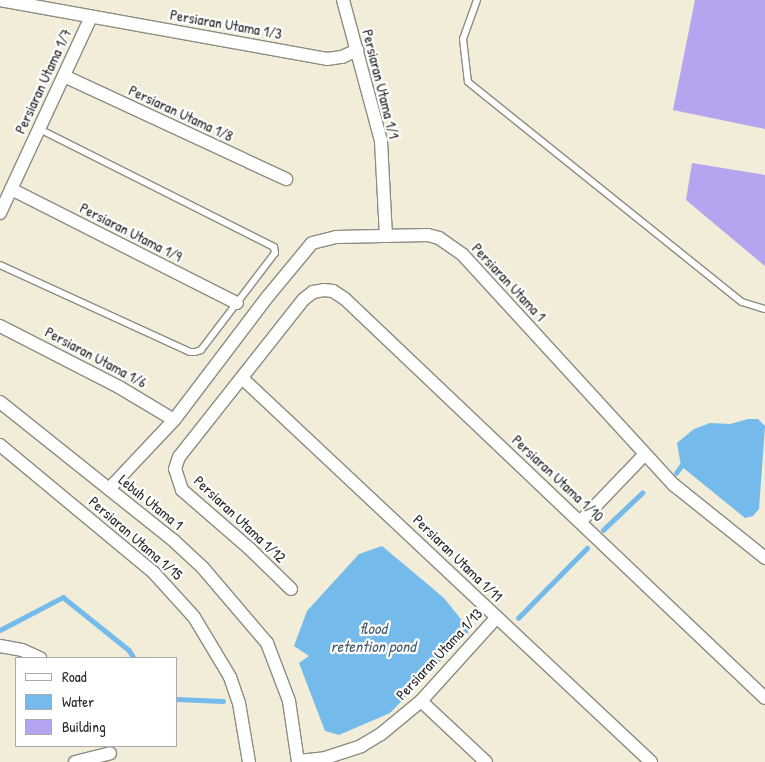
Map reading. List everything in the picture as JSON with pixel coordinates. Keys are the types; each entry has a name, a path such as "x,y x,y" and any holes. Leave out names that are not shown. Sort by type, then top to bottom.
{"street":[{"name":"Persiaran Utama 1/3","path":"0,0 327,59 342,57 357,50"},
{"name":"Persiaran Utama 1/1","path":"343,0 381,141 386,236"},
{"name":"Persiaran Utama 1/7","path":"0,213 90,17"},
{"name":"Persiaran Utama 1/8","path":"64,76 286,179"},
{"name":"Persiaran Utama 1/9","path":"11,189 237,303"},
{"name":"Persiaran Utama 1","path":"109,489 174,420 269,295 312,243 336,237 428,235 445,242 463,255 674,485 765,558"},
{"name":"Persiaran Utama 1/10","path":"242,378 304,299 313,292 333,291 345,299 765,698"},
{"name":"Persiaran Utama 1/6","path":"0,326 119,387 174,420"},
{"name":"Persiaran Utama 1/12","path":"242,378 180,457 175,468 182,490 250,549 291,589"},
{"name":"Persiaran Utama 1/11","path":"242,378 651,762"},
{"name":"Lebuh Utama 1","path":"0,402 173,540 202,568 267,643 289,702 298,762"},
{"name":"Persiaran Utama 1/15","path":"0,445 154,573 194,617 230,677 239,703 249,762"},
{"path":"580,522 645,454"},
{"name":"Persiaran Utama 1/13","path":"298,762 325,758 361,746 381,734 422,701 497,617"},
{"path":"0,646 22,650 38,657"},
{"path":"422,701 486,762"},
{"path":"75,762 109,753"}],"lane":[{"path":"477,0 463,39 468,82 742,302 765,308"},
{"path":"0,265 190,352 201,350 275,253 274,247 39,129"}],"water":[{"path":"748,419 758,419 765,426 759,509 753,516 745,518 681,466 677,443 694,429 710,423 730,424"},
{"name":"flood retention pond","path":"382,546 444,598 468,628 468,633 390,713 339,735 325,731 299,663 309,656 294,646 307,611 359,554"}],"building":[{"path":"695,0 765,0 765,129 673,110"},
{"path":"692,163 765,175 765,266 686,200"}],"waterway":[{"path":"676,473 681,466"},
{"path":"603,530 642,493"},
{"path":"518,618 587,548"},
{"path":"0,630 63,597 129,650 133,657"},
{"path":"178,699 223,701"}]}
